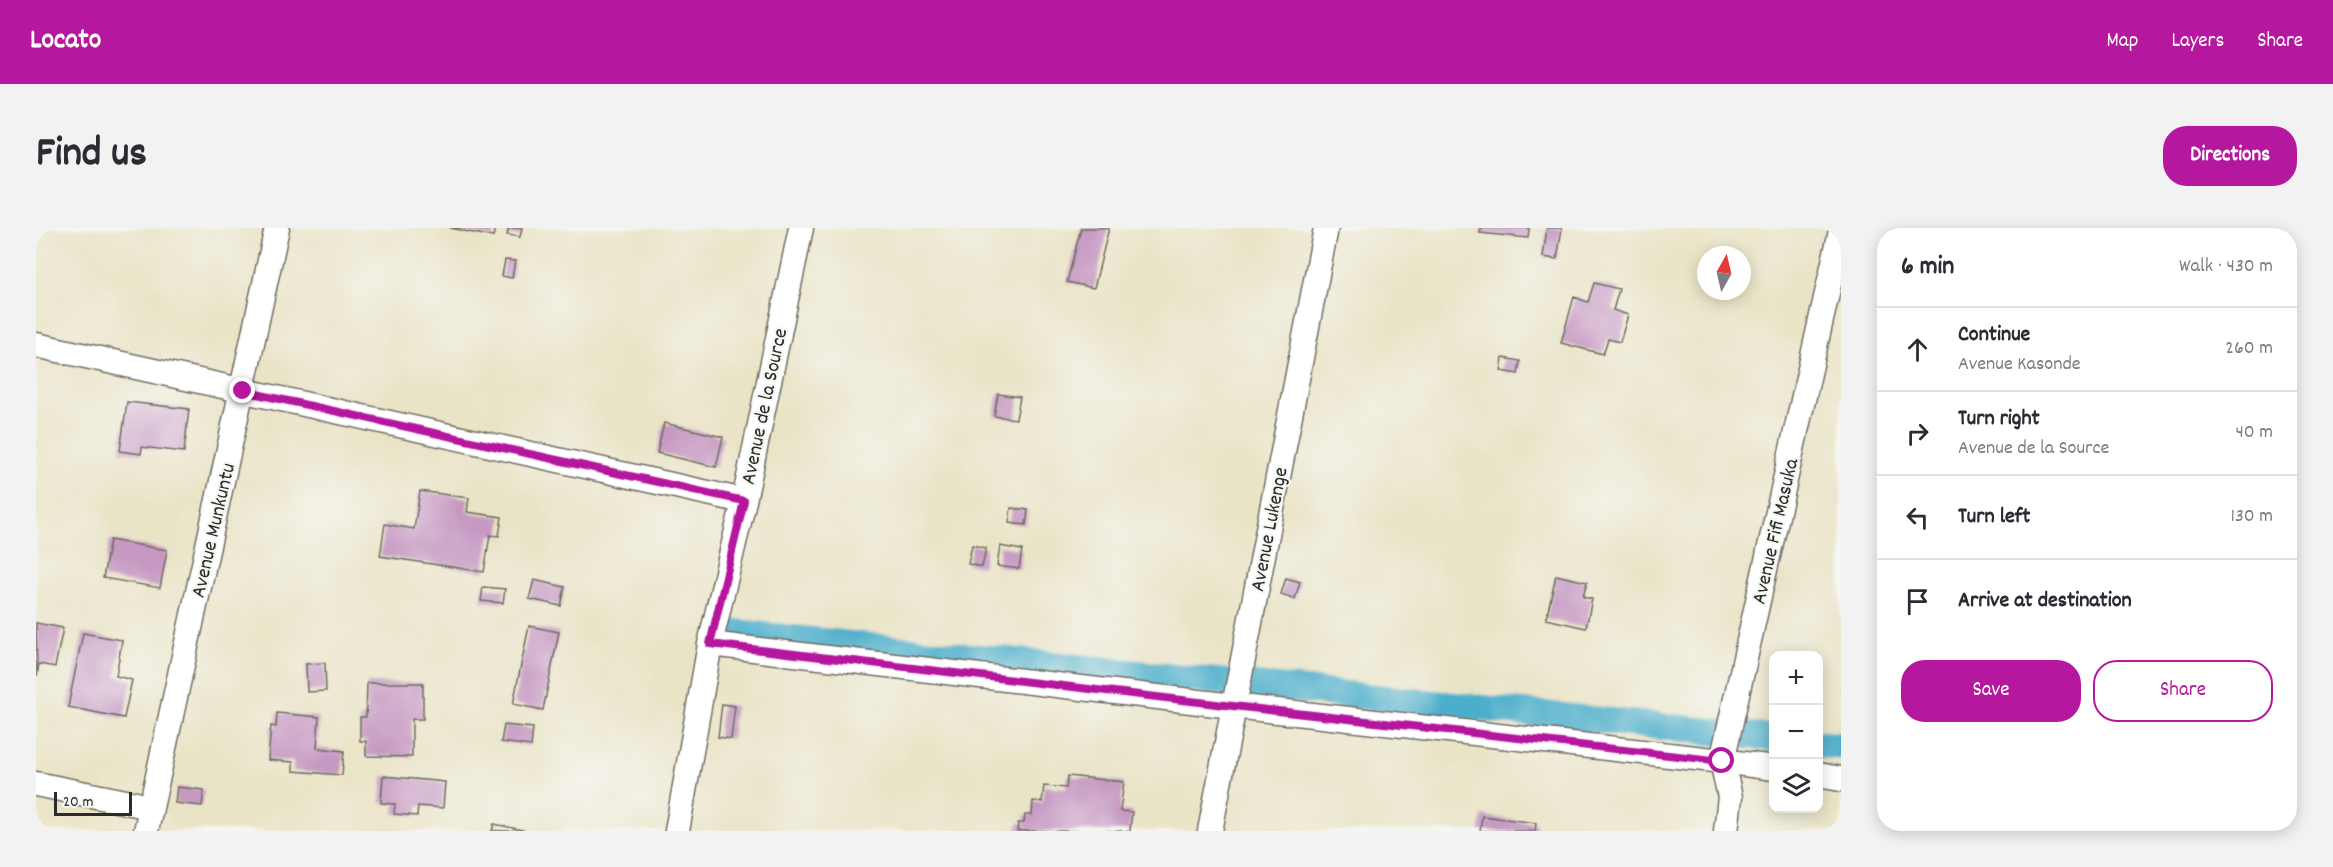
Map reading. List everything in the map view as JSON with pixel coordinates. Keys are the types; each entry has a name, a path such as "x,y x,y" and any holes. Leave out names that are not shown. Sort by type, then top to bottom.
{"street":[{"name":"Avenue Munkuntu","path":"146,831 277,228"},
{"name":"Avenue de la Source","path":"676,831 710,644 744,501 801,228"},
{"name":"Avenue Lukenge","path":"1210,831 1326,228"},
{"name":"Avenue Fifi Masuka","path":"1726,831 1730,797 1722,761 1841,231"},
{"path":"36,345 744,501"},
{"path":"710,644 1769,767"},
{"path":"1823,776 1841,779"},
{"path":"36,784 151,807"}],"building":[{"path":"450,228 495,228 493,237"},
{"path":"509,228 522,228 520,237 507,235"},
{"path":"1081,228 1109,228 1094,288 1067,282"},
{"path":"1481,228 1529,228 1528,238 1480,233"},
{"path":"1547,228 1562,228 1557,259 1543,257"},
{"path":"505,260 515,261 512,278 502,276"},
{"path":"1594,283 1619,289 1613,310 1628,315 1620,342 1608,339 1603,354 1561,343 1574,297 1588,302"},
{"path":"1503,358 1520,361 1518,374 1501,371"},
{"path":"998,394 1020,397 1016,419 994,416"},
{"path":"127,402 189,409 184,452 142,447 141,454 120,451"},
{"path":"664,423 723,437 716,467 657,453"},
{"path":"420,491 469,498 467,512 502,517 499,536 490,535 484,572 380,556 385,524 414,529"},
{"path":"1011,508 1028,510 1026,525 1009,523"},
{"path":"110,540 167,550 160,588 103,578"},
{"path":"972,545 986,548 982,567 968,564"},
{"path":"1000,546 1022,550 1019,569 997,566"},
{"path":"1556,575 1587,582 1583,597 1592,599 1586,628 1546,619"},
{"path":"1286,578 1300,582 1295,599 1281,594"},
{"path":"534,580 565,587 561,606 529,599"},
{"path":"483,587 505,589 503,603 481,601"},
{"path":"36,623 63,628 55,667 39,664 37,676"},
{"path":"529,626 559,632 543,710 513,704"},
{"path":"83,633 122,640 116,676 132,680 124,718 68,707"},
{"path":"325,663 326,691 307,692 306,664"},
{"path":"367,683 423,683 423,719 412,719 412,757 366,756 366,741 360,741 360,717 366,717"},
{"path":"722,704 735,706 731,739 718,737"},
{"path":"277,713 319,717 317,748 344,751 342,775 293,771 293,762 268,760 271,726 276,727"},
{"path":"504,725 533,728 531,746 501,742"},
{"path":"383,776 445,782 443,808 418,806 417,816 394,814 395,804 381,803"},
{"path":"1068,776 1124,782 1120,811 1132,812 1130,831 1017,831 1018,823 1024,823 1025,815 1032,815 1033,801 1042,802 1044,786 1066,788"},
{"path":"177,787 204,790 202,806 175,803"},
{"path":"1482,816 1536,823 1535,831 1480,831"},
{"path":"494,824 523,830 523,831 492,831"}],"waterway":[{"path":"730,632 1769,737"},
{"path":"1823,744 1841,746"}],"route":[{"path":"243,391 744,501 710,644 1722,761"}]}
